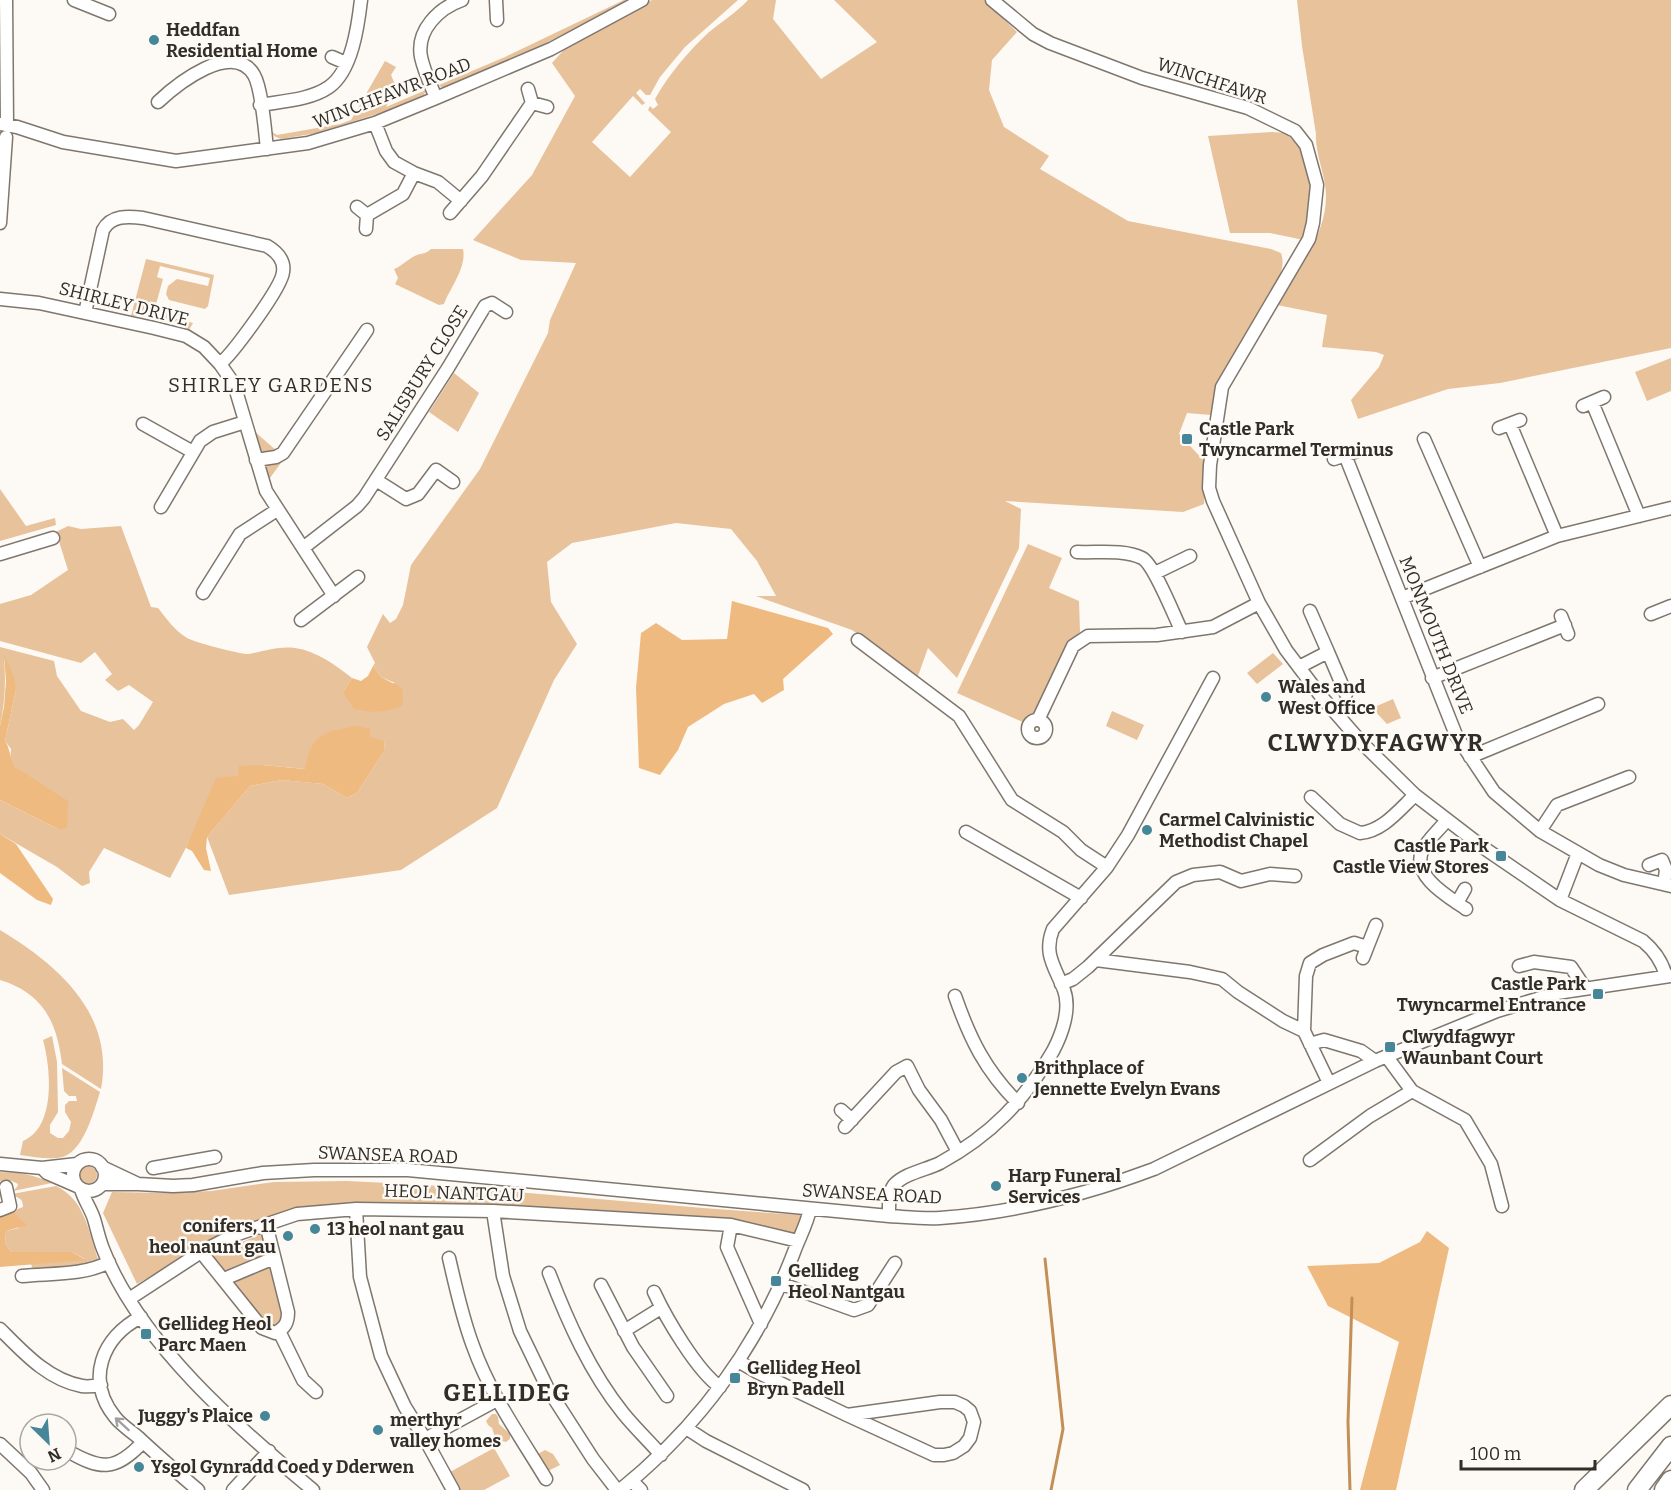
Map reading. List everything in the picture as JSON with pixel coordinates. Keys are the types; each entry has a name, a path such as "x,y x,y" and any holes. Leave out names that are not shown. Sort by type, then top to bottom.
{"highway":[{"path":"1584,1490 1671,1405"},
{"path":"1638,1490 1671,1446"},
{"path":"1664,1490 1671,1480"}],"street":[{"path":"0,223 6,0"},
{"path":"74,0 109,14"},
{"path":"260,105 300,98 328,88 336,81 354,42 361,0"},
{"path":"496,0 497,20"},
{"name":"WINCHFAWR","path":"992,0 1033,34 1050,43 1142,78 1248,108 1295,131 1306,146 1317,185 1309,239 1226,380 1215,424 1209,488 1259,603 1286,650 1320,695 1361,742 1415,795 1446,821 1560,900 1643,941 1654,951 1669,976"},
{"path":"436,98 421,58 422,42 430,22 458,1"},
{"name":"WINCHFAWR ROAD","path":"4,129 63,142 176,161 323,140 375,123 551,49 638,2"},
{"path":"332,57 346,63"},
{"path":"159,103 179,83 193,74 214,65 234,62 249,69 254,75 267,149"},
{"path":"450,213 498,155 532,103 528,89"},
{"path":"532,103 547,107"},
{"path":"375,123 389,157 394,162 438,182 461,201"},
{"path":"367,215 403,194 414,173"},
{"path":"357,207 367,215"},
{"path":"366,229 367,215"},
{"path":"85,313 103,230 106,225 118,217 143,218 267,246 275,251 284,265 281,280 234,350 220,364"},
{"name":"SHIRLEY DRIVE","path":"0,299 33,302 186,336 204,347 234,384 266,491 334,596"},
{"name":"SALISBURY CLOSE","path":"303,548 357,506 448,368 485,306 492,303 507,312"},
{"path":"256,460 276,457 283,453 368,330"},
{"path":"1593,402 1639,516"},
{"path":"161,507 200,441 213,432 245,422"},
{"path":"143,424 193,452"},
{"path":"1510,424 1557,536"},
{"path":"1425,438 1479,567"},
{"name":"MONMOUTH DRIVE","path":"1345,455 1456,735 1494,792 1540,831 1599,865 1667,885"},
{"path":"376,480 406,499 418,494 435,470 453,482"},
{"path":"1402,598 1557,536 1671,508"},
{"path":"203,593 240,534 277,510"},
{"path":"0,554 53,538"},
{"path":"1077,552 1129,554 1145,559 1155,573 1182,632"},
{"path":"1155,573 1190,556"},
{"path":"302,620 358,578"},
{"path":"1038,720 1073,646 1088,636 1157,635 1213,627 1259,603"},
{"path":"1652,614 1671,606"},
{"path":"1310,611 1346,694"},
{"path":"1432,678 1564,625"},
{"path":"858,640 959,716 1012,800 1063,832 1081,850 1107,867"},
{"path":"1299,667 1328,652"},
{"path":"889,1216 890,1198 895,1185 958,1152 987,1132 1018,1103 1035,1080 1062,1031 1065,998 1048,948 1053,929 1107,867 1128,835 1213,678"},
{"path":"1470,757 1599,704"},
{"path":"1540,831 1557,805 1629,778"},
{"path":"1311,797 1340,824 1360,833 1378,828 1415,795"},
{"path":"1446,821 1423,849 1422,868 1428,878 1461,906 1466,889"},
{"path":"966,832 1081,898"},
{"path":"1560,900 1578,853"},
{"path":"1649,865 1662,860 1666,870 1667,885"},
{"path":"1061,984 1073,979 1096,960 1176,882 1193,875 1220,872 1241,881 1270,873 1295,876"},
{"path":"1329,1083 1304,1030 1306,976 1310,963 1323,955 1354,943 1365,952 1376,926"},
{"path":"1096,960 1190,972 1222,979 1283,1021 1304,1030"},
{"path":"1519,966 1534,962 1571,967 1585,988"},
{"name":"SWANSEA ROAD","path":"79,1188 90,1191 101,1186 193,1185 263,1173 314,1170 408,1170 889,1216 938,1218 994,1212 1068,1196 1119,1182 1154,1169 1375,1061 1497,1011 1557,993 1669,976"},
{"path":"955,996 984,1062 995,1079 1018,1103"},
{"path":"1310,1044 1324,1040 1361,1051 1375,1061"},
{"path":"1388,1057 1412,1091 1465,1120 1491,1164 1502,1206"},
{"path":"841,1110 848,1123 896,1072 920,1059"},
{"path":"907,1066 958,1152"},
{"path":"1310,1160 1370,1116 1412,1091"},
{"path":"153,1167 215,1157"},
{"name":"SWANSEA ROAD","path":"0,1164 42,1168 77,1164 89,1159 138,1184"},
{"path":"77,1164 73,1172 94,1216"},
{"path":"171,1165 173,1186"},
{"path":"102,1167 105,1174 94,1216 95,1227 109,1262 129,1299 153,1335 190,1376 238,1425 313,1490"},
{"path":"42,1168 47,1173 79,1188"},
{"path":"0,1210 10,1206 6,1187"},
{"path":"356,1209 360,1277 381,1356 405,1407 453,1490"},
{"name":"HEOL NANTGAU","path":"129,1299 201,1252 232,1236 297,1214 356,1209 493,1211 731,1225 798,1241"},
{"path":"493,1211 503,1276 520,1331 548,1389 593,1459 618,1490 636,1485 720,1387 738,1361 782,1284 810,1209"},
{"path":"201,1252 262,1328 275,1333 284,1329 288,1321 288,1312 266,1224"},
{"path":"731,1225 727,1247 761,1324"},
{"path":"224,1279 274,1258"},
{"path":"449,1258 460,1310 473,1348 497,1400 546,1479"},
{"path":"26,1273 83,1271 109,1262"},
{"path":"782,1284 854,1310 868,1305 895,1263"},
{"path":"549,1273 568,1321 591,1365 622,1412 661,1455"},
{"path":"601,1285 633,1347 667,1396"},
{"path":"654,1292 661,1308 711,1380 720,1387"},
{"path":"624,1331 661,1308"},
{"path":"141,1317 122,1329 111,1341 103,1355 100,1368 101,1385 115,1417 198,1490"},
{"path":"0,1329 33,1362 56,1377 82,1386 101,1385"},
{"path":"279,1331 303,1380 316,1392"},
{"path":"738,1361 757,1372 847,1415 934,1455 953,1453 964,1446 970,1438 974,1422 970,1411 955,1402 847,1415"},
{"path":"425,1439 497,1400"},
{"path":"686,1428 706,1441 803,1490"},
{"path":"78,1457 99,1465 116,1464 129,1458 143,1442"},
{"path":"0,1444 31,1473 44,1490"},
{"path":"233,1490 269,1451"}],"shaded area":[{"path":"624,0 629,1 532,50 444,87 439,85 505,57"},
{"path":"652,0 738,0 685,47 660,77 650,95 646,95 640,89 636,93 644,104 642,105 633,96 592,142 630,177 671,132 648,110 650,106 653,109 658,105 655,99 666,81 708,33 748,0 776,0 773,19 821,79 877,42 834,0 984,0 1017,32 992,60 989,90 1004,127 1049,156 1040,169 1128,221 1271,249 1281,253 1282,269 1277,284 1218,380 1211,415 1187,413 1179,434 1206,463 1204,504 1183,512 1005,501 1021,509 1019,548 957,678 928,648 918,676 852,630 756,596 776,596 757,561 731,529 676,523 572,543 547,562 551,602 577,644 554,680 497,808 401,870 229,895 207,837 250,786 282,780 323,784 347,798 357,793 385,750 384,741 306,769 262,765 239,776 189,842 170,878 104,848 89,872 90,883 82,886 57,867 0,834 0,800 58,829 10,760 11,749 5,741 16,690 4,658 5,692 0,726 0,647 54,661 57,676 81,711 110,722 123,719 134,730 153,702 129,685 118,691 105,680 112,674 95,652 81,663 0,641 0,604 31,595 68,570 56,532 68,526 81,529 121,526 151,607 158,608 187,638 245,654 283,648 311,652 352,678 343,692 395,683 381,677 373,666 375,663 367,647 383,614 390,623 396,619 403,605 411,565 480,469 548,333 550,320 576,263 521,260 473,240 532,175 575,96 552,63 571,42"},
{"path":"1297,0 1671,0 1671,348 1500,383 1448,389 1358,419 1351,400 1379,367 1384,355 1376,352 1322,347 1327,315 1277,305 1302,266 1316,238 1322,224 1326,194 1317,149"},
{"path":"385,61 396,67 391,75 396,87 386,107 426,90 424,95 386,111 317,133 281,139 274,136 272,132 277,135 351,120"},
{"path":"1286,133 1304,153 1314,191 1304,240 1270,233 1230,233 1208,136"},
{"path":"431,249 463,249 464,256 444,304 439,305 395,284 398,278 394,269 414,256"},
{"path":"146,259 214,275 208,306 205,309 169,300 166,294 168,286 177,279 208,286 210,278 160,266 157,277 163,279 153,315 131,316"},
{"path":"171,306 170,314 173,318 193,323 189,330 161,317 163,308"},
{"path":"1671,358 1671,391 1647,401 1635,372"},
{"path":"454,373 479,393 458,432 429,412"},
{"path":"253,430 278,452 267,454 259,449"},
{"path":"286,456 267,482 265,466"},
{"path":"0,489 26,526 55,518 56,525 0,541"},
{"path":"1028,544 1062,558 1049,588 1079,601 1080,632 1065,647 1037,714 1029,717 1025,723 957,693"},
{"path":"732,601 828,628 833,634 783,679 784,690 762,703 754,694 724,704 688,727 678,750 660,775 639,768 636,688 641,633 656,623 682,640 727,639"},
{"path":"1273,653 1283,664 1257,684 1247,673"},
{"path":"4,655 14,677 16,690 5,741 15,767 68,801 67,828 58,829 0,800 0,726 6,681"},
{"path":"373,666 381,677 402,688 403,705 379,712 354,709 343,692 352,678 361,681 368,676"},
{"path":"1393,699 1401,718 1387,724 1372,708"},
{"path":"1112,711 1144,725 1137,740 1106,726"},
{"path":"357,726 370,729 370,737 384,741 385,750 357,793 347,798 323,784 282,780 250,786 207,837 206,848 211,871 204,870 192,851 186,848 216,778 238,776 239,766 262,765 305,769 311,748 321,736"},
{"path":"0,834 16,844 53,899 51,905 37,900 0,873"},
{"path":"0,930 42,959 78,994 99,1037 103,1062 101,1089 62,1064 52,1022 37,1001 15,986 0,980"},
{"path":"52,1036 57,1062 58,1112 50,1125 50,1133 63,1138 69,1131 71,1122 65,1112 65,1105 69,1101 77,1101 76,1096 69,1096 64,1091 62,1068 100,1092 87,1129 77,1147 70,1153 63,1157 53,1158 20,1155 23,1141 34,1134 46,1111 49,1081 43,1040"},
{"path":"88,1166 94,1169 97,1175 94,1181 88,1184 82,1181 79,1175 82,1169"},
{"path":"0,1172 27,1175 52,1183 13,1191 18,1184 12,1181 0,1181"},
{"path":"347,1181 802,1215 795,1236 736,1223 296,1210 225,1234 137,1284 103,1213 112,1192 211,1191 274,1182"},
{"path":"56,1186 66,1192 79,1208 88,1227 98,1259 96,1264 82,1267 79,1265 39,1268 34,1272 31,1264 85,1259 72,1252 11,1252 5,1243 6,1231 19,1228 12,1211 23,1207 21,1200 12,1194"},
{"path":"12,1211 27,1225 6,1231 5,1243 11,1252 72,1252 86,1260 0,1267 0,1214"},
{"path":"1427,1231 1449,1248 1396,1490 1360,1490 1399,1342 1328,1306 1307,1266 1379,1263 1420,1242"},
{"path":"264,1233 271,1256 228,1276 213,1259 215,1253"},
{"path":"270,1265 275,1270 286,1321 275,1332 263,1324 234,1286 237,1277"},
{"path":"492,1414 496,1414 499,1424 510,1434 510,1439 506,1442 496,1440 492,1428 486,1421"},
{"path":"494,1448 510,1476 484,1490 460,1490 450,1472"},
{"path":"545,1450 553,1454 560,1465 548,1471 538,1454"}],"waterway":[{"path":"1045,1259 1063,1429 1051,1490"},
{"path":"1350,1490 1348,1422 1352,1298"}],"place":[{"name":"Heddfan Residential Home","path":"154,40"},
{"name":"Castle Park Twyncarmel Terminus","path":"1187,439"},
{"name":"Wales and West Office","path":"1266,697"},
{"name":"Carmel Calvinistic Methodist Chapel","path":"1147,830"},
{"name":"Castle Park Castle View Stores","path":"1501,856"},
{"name":"Castle Park Twyncarmel Entrance","path":"1598,994"},
{"name":"Clwydfagwyr Waunbant Court","path":"1390,1047"},
{"name":"Brithplace of Jennette Evelyn Evans","path":"1022,1078"},
{"name":"Harp Funeral Services","path":"996,1186"},
{"name":"13 heol nant gau","path":"315,1229"},
{"name":"conifers, 11 heol naunt gau","path":"288,1236"},
{"name":"Gellideg Heol Nantgau","path":"776,1281"},
{"name":"Gellideg Heol Parc Maen","path":"146,1334"},
{"name":"Gellideg Heol Bryn Padell","path":"735,1378"},
{"name":"Juggy's Plaice","path":"265,1416"},
{"name":"merthyr valley homes","path":"378,1430"},
{"name":"Ysgol Gynradd Coed y Dderwen","path":"139,1467"}],"district":[{"name":"SHIRLEY GARDENS","path":"271,385"},
{"name":"CLWYDYFAGWYR","path":"1376,743"},
{"name":"GELLIDEG","path":"507,1393"}]}
